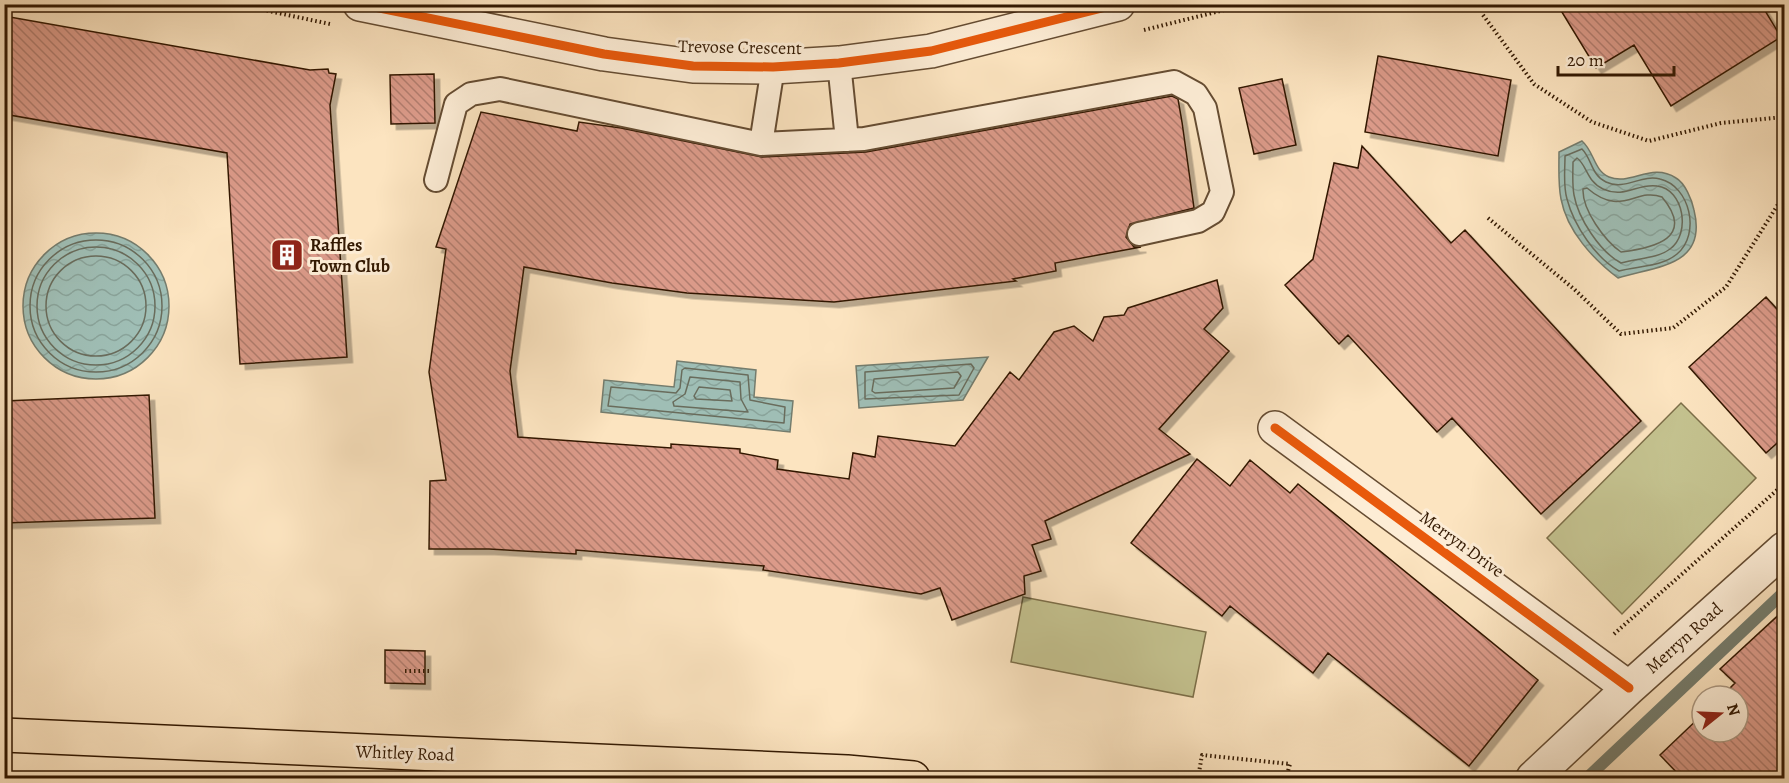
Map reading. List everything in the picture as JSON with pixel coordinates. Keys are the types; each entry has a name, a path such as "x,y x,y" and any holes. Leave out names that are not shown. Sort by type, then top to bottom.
{"main road":[{"name":"Whitley Road","path":"4,735 835,771 913,778"}],"street":[{"name":"Trevose Crescent","path":"360,4 604,54 693,66 773,67 839,63 931,51 1118,4"},
{"name":"Merryn Drive","path":"1275,428 1629,688"},
{"name":"Merryn Road","path":"1533,778 1629,688 1785,549"}],"lane":[{"path":"839,63 847,140"},
{"path":"761,144 773,67"},
{"path":"436,180 456,104 471,94 500,89 761,144 847,140 1174,82 1196,94 1205,108 1222,192 1213,212 1198,221 1139,234"}],"path":[{"path":"1483,15 1534,84 1592,122 1649,141 1721,123 1785,117"},
{"path":"1488,218 1574,289 1621,334 1673,328 1726,287 1785,195"},
{"path":"1588,657 1785,484"},
{"path":"405,671 430,671"},
{"path":"1198,778 1202,755 1290,764 1286,778"}],"shaded area":[{"path":"1681,403 1756,478 1622,614 1547,538"},
{"path":"1023,597 1206,632 1193,697 1011,662"}],"water":[{"path":"1582,141 1600,170 1609,177 1625,179 1658,172 1676,178 1682,184 1693,206 1696,229 1693,243 1686,253 1662,266 1618,278 1599,262 1582,243 1569,222 1559,188 1559,152"},
{"path":"96,233 124,239 147,255 163,278 169,306 163,334 147,357 124,373 96,379 68,373 45,357 29,334 23,306 29,278 45,255 68,239"},
{"path":"988,357 963,400 859,408 856,366"},
{"path":"677,361 756,370 754,397 793,401 790,432 601,412 604,380 674,387"}],"building":[{"path":"1557,4 1761,4 1781,37 1671,106 1634,45 1596,68"},
{"name":"Raffles Town Club","path":"4,16 310,70 328,69 329,73 336,74 330,105 347,357 240,364 227,153 4,114"},
{"path":"1378,56 1511,80 1498,156 1365,132"},
{"path":"434,74 435,123 391,124 390,75"},
{"path":"1282,79 1296,145 1254,154 1239,88"},
{"path":"1172,96 1178,99 1194,208 1130,224 1126,237 1134,247 1141,247 1055,263 1056,271 1013,279 1016,281 834,302 687,293 612,283 524,267 510,371 518,437 671,448 671,444 740,449 740,453 778,460 777,469 849,479 853,453 875,457 878,436 955,446 1010,372 1019,380 1054,332 1074,326 1093,341 1104,317 1124,315 1128,308 1217,280 1223,308 1204,329 1229,351 1159,429 1190,454 1045,521 1051,539 1032,545 1041,571 1024,576 1025,594 952,620 940,588 921,594 763,570 764,566 576,550 576,554 489,549 429,549 430,481 446,480 429,372 446,249 436,247 481,112 577,131 579,122 621,128 762,157 866,152"},
{"path":"1362,146 1451,243 1465,230 1641,421 1541,514 1452,418 1437,432 1348,335 1339,344 1285,285 1313,259 1334,163 1358,168"},
{"path":"1766,297 1785,318 1785,436 1766,453 1689,367"},
{"path":"149,395 155,518 4,523 4,401"},
{"path":"1197,459 1230,486 1250,460 1290,493 1298,484 1538,680 1469,766 1328,653 1313,673 1230,606 1222,616 1131,543"},
{"path":"1785,609 1785,778 1682,778 1660,755 1690,726 1690,744 1750,744 1750,684 1734,684 1720,669"},
{"path":"385,650 425,651 425,684 385,683"}],"waterway":[{"path":"1587,778 1784,592"}],"cycle path":[{"path":"360,4 604,54 693,66 773,67 839,63 931,51 1118,4"},
{"path":"1275,428 1629,688"}],"place":[{"name":"Raffles Town Club","path":"287,255"}]}
